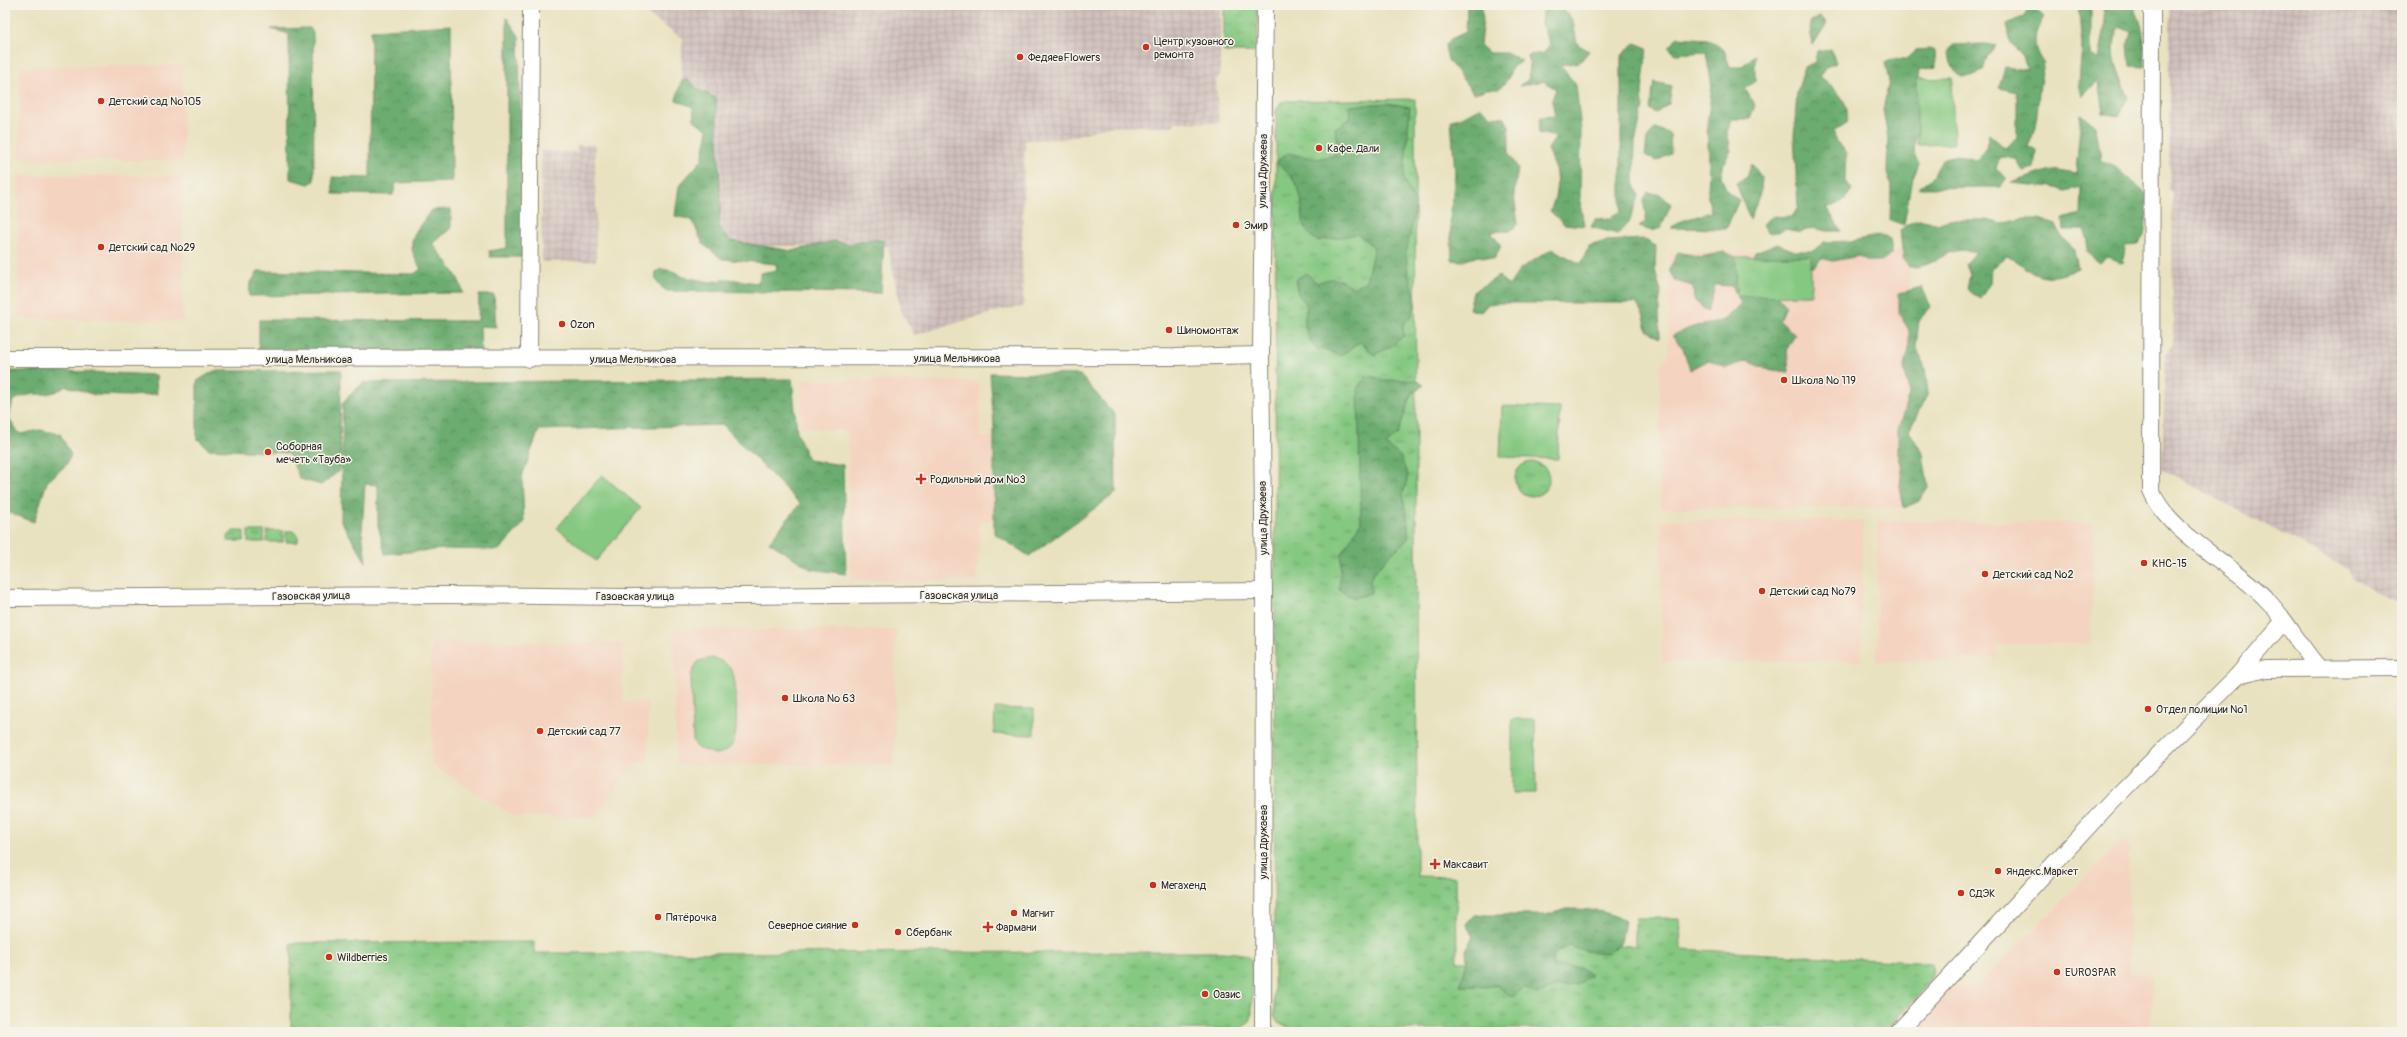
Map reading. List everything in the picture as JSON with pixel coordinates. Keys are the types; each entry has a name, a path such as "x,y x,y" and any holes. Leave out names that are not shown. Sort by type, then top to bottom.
{"street":[{"path":"529,359 531,5"},
{"name":"улица Дружаева","path":"1263,1032 1264,591 1261,355 1265,5"},
{"path":"2152,5 2151,490 2157,506 2171,521 2246,579 2268,600 2287,633 2299,660 2290,668"},
{"name":"улица Мельникова","path":"5,358 529,359 1175,357 1261,355"},
{"name":"Газовская улица","path":"5,598 448,595 626,597 1183,594 1264,591"},
{"path":"1898,1032 2111,802 2237,676 2259,648 2287,633"},
{"path":"2287,633 2319,668"},
{"path":"2259,648 2262,659 2273,669"},
{"path":"2237,676 2273,669 2290,668 2402,668"}],"shaded area":[{"path":"633,5 1220,5 1220,75 1216,80 1219,123 1176,122 1173,126 1106,127 1064,139 1025,140 1022,256 1024,307 1010,308 914,335 901,311 888,246 713,246 712,102 681,101 682,38"},
{"path":"2170,5 2402,5 2402,605 2352,579 2348,570 2162,469 2166,354 2173,342 2172,192 2169,189"},
{"name":"Детский сад №105","path":"183,65 183,161 19,159 20,67"},
{"path":"577,145 595,145 596,261 542,262 541,151 577,152"},
{"name":"Детский сад №29","path":"19,175 182,176 183,321 18,319"},
{"name":"Школа № 119","path":"1909,251 1909,508 1660,508 1660,366 1668,356 1670,252"},
{"name":"Родильный дом №3","path":"803,380 979,382 980,437 993,437 993,521 980,521 977,581 851,580 848,431 801,427"},
{"name":"Детский сад №79","path":"1661,520 1863,521 1861,661 1662,662"},
{"name":"Детский сад №2","path":"1877,521 2094,523 2091,643 1998,644 1997,658 1877,662"},
{"name":"Школа № 63","path":"674,630 896,630 894,765 676,765"},
{"name":"Детский сад 77","path":"431,642 623,643 623,702 648,702 648,760 634,764 593,817 515,817 432,765"},
{"path":"2120,842 2126,842 2129,846 2129,973 2147,974 2152,978 2151,1023 2147,1029 1935,1030 1916,1027 1914,1023 1947,988 1979,985"}],"green space":[{"path":"1224,5 1257,5 1258,52 1224,52"},
{"path":"1467,5 1480,5 1483,18 1480,45 1489,53 1508,53 1522,61 1512,67 1508,79 1499,89 1486,89 1474,94 1448,60 1445,46 1451,39 1466,32"},
{"path":"1549,5 1561,5 1573,21 1577,44 1589,51 1580,62 1560,65 1576,85 1581,131 1580,202 1584,226 1564,224 1550,211 1555,195 1556,172 1548,149 1556,137 1538,133 1541,117 1555,116 1552,100 1556,89 1543,81 1519,86 1528,80 1530,67 1528,55 1544,53 1550,44 1541,24 1542,11"},
{"path":"2078,5 2091,5 2091,55 2099,60 2105,25 2103,5 2133,5 2140,20 2144,43 2145,67 2130,66 2128,44 2131,32 2118,27 2115,38 2114,55 2118,71 2128,97 2119,116 2103,113 2098,80 2082,97 2079,83 2082,45"},
{"path":"2033,6 2044,17 2040,23 2035,40 2037,52 2044,64 2035,127 2028,147 2036,151 2034,168 2023,171 2016,158 2000,157 1996,168 2006,179 2000,187 1919,188 1933,177 1942,159 1957,155 1976,160 1985,151 1989,134 2005,148 2017,137 2017,92 1999,88 2005,67 2027,70 2023,56 2011,43 2007,24 2022,17"},
{"path":"1820,17 1827,23 1813,45 1810,36 1811,21"},
{"path":"507,18 519,36 523,257 490,257 489,251 507,248"},
{"path":"451,25 452,181 396,183 393,195 333,194 332,177 370,178 371,30"},
{"path":"310,28 313,33 314,181 309,184 290,179 289,34 271,29"},
{"path":"1678,37 1708,39 1724,50 1730,67 1741,67 1755,55 1755,81 1745,89 1755,105 1750,119 1732,119 1727,132 1731,151 1724,162 1721,177 1727,191 1739,200 1726,229 1671,228 1678,222 1711,212 1708,197 1709,162 1707,125 1712,87 1706,52 1676,54 1669,48"},
{"path":"1635,43 1647,48 1642,91 1643,107 1635,143 1634,182 1639,196 1629,222 1618,234 1591,227 1595,219 1610,218 1621,211 1621,56"},
{"path":"1985,44 1996,46 1987,57 1983,71 1968,77 1963,77 1955,72 1947,52 1952,45"},
{"path":"1831,49 1836,63 1826,67 1820,76 1837,92 1845,103 1847,109 1846,124 1834,130 1835,140 1846,151 1845,180 1852,189 1847,197 1841,202 1826,207 1841,231 1826,231 1814,228 1800,232 1786,229 1768,233 1762,225 1772,217 1793,216 1798,207 1794,136 1797,92 1805,67 1815,62 1817,51"},
{"path":"1929,49 1935,51 1936,67 1919,70 1917,90 1918,129 1914,149 1916,159 1919,164 1911,183 1904,225 1890,220 1891,187 1887,173 1888,137 1883,110 1889,81 1885,63 1893,59 1906,59 1916,50"},
{"path":"1952,78 1954,144 1918,145 1916,79"},
{"path":"687,79 700,91 716,98 721,205 719,224 720,229 731,241 792,251 833,241 849,244 872,239 884,241 881,293 667,291 659,285 656,281 656,272 661,269 673,271 683,277 710,282 729,279 757,283 760,278 760,273 777,270 776,264 722,259 703,244 692,220 675,216 679,186 702,160 708,130 694,120 693,107 676,100 681,82"},
{"path":"1654,82 1672,86 1669,104 1656,113 1650,109"},
{"path":"1415,99 1417,876 1456,877 1457,962 1467,962 1569,943 1635,946 1635,918 1680,918 1681,949 1932,963 1933,976 1930,982 1887,1029 1292,1029 1278,1022 1274,1015 1276,110 1281,103 1285,101"},
{"path":"1388,103 1410,107 1404,180 1416,204 1406,254 1408,272 1416,300 1411,318 1403,324 1404,336 1390,347 1374,355 1360,342 1341,355 1315,348 1311,342 1305,327 1307,305 1298,294 1295,280 1306,273 1317,283 1336,279 1353,288 1366,281 1374,248 1358,234 1317,241 1310,235 1304,224 1301,199 1297,186 1289,175 1276,162 1288,153 1317,159 1334,155 1337,139 1335,128 1350,119 1349,106"},
{"path":"1481,107 1491,116 1504,117 1509,126 1509,154 1518,168 1514,195 1518,224 1510,231 1491,232 1501,246 1494,259 1478,256 1463,261 1452,260 1450,220 1455,173 1451,120 1460,118"},
{"path":"2081,114 2096,126 2101,161 2113,166 2150,196 2144,235 2137,245 2125,246 2123,263 2107,257 2100,263 2087,253 2088,239 2084,230 2064,230 2063,219 2080,214 2081,187 2065,191 2052,187 2011,183 2051,170 2076,174"},
{"path":"1655,128 1670,134 1671,154 1656,161 1645,155 1647,139"},
{"path":"1752,164 1762,178 1761,190 1750,220 1736,183 1747,176"},
{"path":"1648,192 1661,195 1671,204 1661,228 1652,231 1639,227 1646,221 1646,213 1643,202"},
{"path":"451,209 451,228 433,243 455,273 463,293 249,296 250,284 258,271 414,274 421,269 413,251 412,244 416,232 431,210"},
{"path":"2021,219 2038,219 2056,225 2063,240 2074,250 2078,269 2060,275 2045,276 2033,272 2007,256 1991,269 1990,283 1980,299 1967,289 1970,275 1966,264 1976,252 1960,250 1954,251 1932,262 1917,267 1909,267 1903,258 1900,230 1917,220 1926,220 1937,224 1948,220 1987,220 2002,224"},
{"path":"1879,235 1890,239 1892,254 1883,261 1868,261 1859,256 1833,261 1821,258 1814,267 1798,270 1749,267 1755,252 1777,244 1795,251 1813,251 1824,242 1853,241"},
{"path":"1643,239 1656,246 1655,270 1661,292 1659,307 1660,338 1647,330 1644,316 1636,303 1499,303 1488,304 1481,312 1469,309 1473,292 1499,276 1509,286 1520,269 1552,249 1581,264 1589,246 1606,241"},
{"path":"1678,252 1701,257 1724,252 1736,257 1759,295 1775,295 1786,305 1780,321 1795,335 1787,349 1789,372 1766,369 1747,361 1726,368 1709,360 1690,370 1683,348 1672,336 1693,327 1711,324 1721,320 1730,314 1741,303 1732,286 1715,285 1708,312 1694,300 1693,286 1675,281 1669,270"},
{"path":"1811,256 1811,295 1737,296 1736,257"},
{"path":"1922,287 1931,307 1919,320 1916,346 1925,368 1928,393 1909,431 1923,454 1928,487 1919,501 1904,508 1900,486 1902,467 1898,454 1898,430 1909,394 1904,367 1909,344 1909,330 1899,314 1899,293"},
{"path":"479,295 494,295 496,327 480,326 481,352 259,351 259,320 478,321"},
{"path":"341,370 340,470 321,485 300,479 288,453 208,449 197,438 197,381 214,371"},
{"path":"5,371 66,371 156,375 157,394 130,396 95,395 66,386 52,393 27,395 13,401 9,419 20,434 40,430 60,434 71,455 66,465 47,482 34,522 5,511"},
{"path":"990,373 1080,375 1115,415 1116,493 1029,556 994,533 994,426"},
{"path":"1367,375 1385,380 1415,380 1424,385 1411,394 1398,434 1386,445 1400,456 1408,476 1403,494 1408,523 1408,539 1381,564 1370,579 1371,593 1354,598 1339,590 1342,553 1361,522 1358,387"},
{"path":"792,379 797,432 808,460 843,465 846,574 811,569 769,542 800,504 723,425 539,430 522,476 524,523 499,550 444,549 385,554 378,525 378,485 365,484 362,531 366,562 341,521 343,402 363,383"},
{"path":"1502,406 1560,408 1558,459 1500,457"},
{"path":"1532,462 1544,467 1549,479 1544,491 1532,496 1520,491 1515,479 1520,467"},
{"path":"602,475 641,508 596,561 557,528"},
{"path":"233,531 244,531 244,541 228,541 228,536"},
{"path":"248,531 264,531 264,542 248,542"},
{"path":"267,531 283,531 283,542 267,542"},
{"path":"286,531 293,531 298,536 298,542 286,542"},
{"path":"712,658 724,662 732,671 735,684 736,706 734,741 731,747 721,753 715,754 697,748 693,740 691,675 698,661"},
{"path":"995,708 1034,709 1034,735 994,734"},
{"path":"1512,719 1535,719 1536,793 1512,793"},
{"path":"1567,909 1582,909 1604,912 1625,921 1621,942 1608,953 1585,951 1569,945 1553,955 1552,966 1580,967 1591,975 1577,985 1556,987 1536,994 1523,987 1513,997 1496,985 1486,987 1460,986 1467,962 1466,948 1473,937 1466,924 1474,915 1546,915"},
{"path":"534,942 534,953 1234,953 1243,954 1250,957 1252,960 1252,1015 1250,1022 1240,1029 291,1032 291,943"}],"place":[{"name":"Центр кузовного ремонта","path":"1146,47"},
{"name":"ФедяевFlowers","path":"1020,57"},
{"name":"Детский сад №105","path":"101,101"},
{"name":"Кафе. Дали","path":"1319,148"},
{"name":"Эмир","path":"1236,225"},
{"name":"Детский сад №29","path":"101,247"},
{"name":"Ozon","path":"562,324"},
{"name":"Шиномонтаж","path":"1169,330"},
{"name":"Школа № 119","path":"1784,380"},
{"name":"Соборная мечеть «Тауба»","path":"268,452"},
{"name":"Родильный дом №3","path":"921,479"},
{"name":"КНС-15","path":"2144,563"},
{"name":"Детский сад №2","path":"1985,574"},
{"name":"Детский сад №79","path":"1762,591"},
{"name":"Школа № 63","path":"785,698"},
{"name":"Отдел полиции №1","path":"2148,709"},
{"name":"Детский сад 77","path":"540,731"},
{"name":"Максавит","path":"1435,864"},
{"name":"Яндекс.Маркет","path":"1998,871"},
{"name":"Мегахенд","path":"1153,885"},
{"name":"СДЭК","path":"1961,893"},
{"name":"Магнит","path":"1014,913"},
{"name":"Пятёрочка","path":"658,917"},
{"name":"Северное сияние","path":"855,925"},
{"name":"Фармани","path":"988,927"},
{"name":"Сбербанк","path":"898,932"},
{"name":"Wildberries","path":"329,957"},
{"name":"EUROSPAR","path":"2057,972"},
{"name":"Оазис","path":"1205,994"}]}
